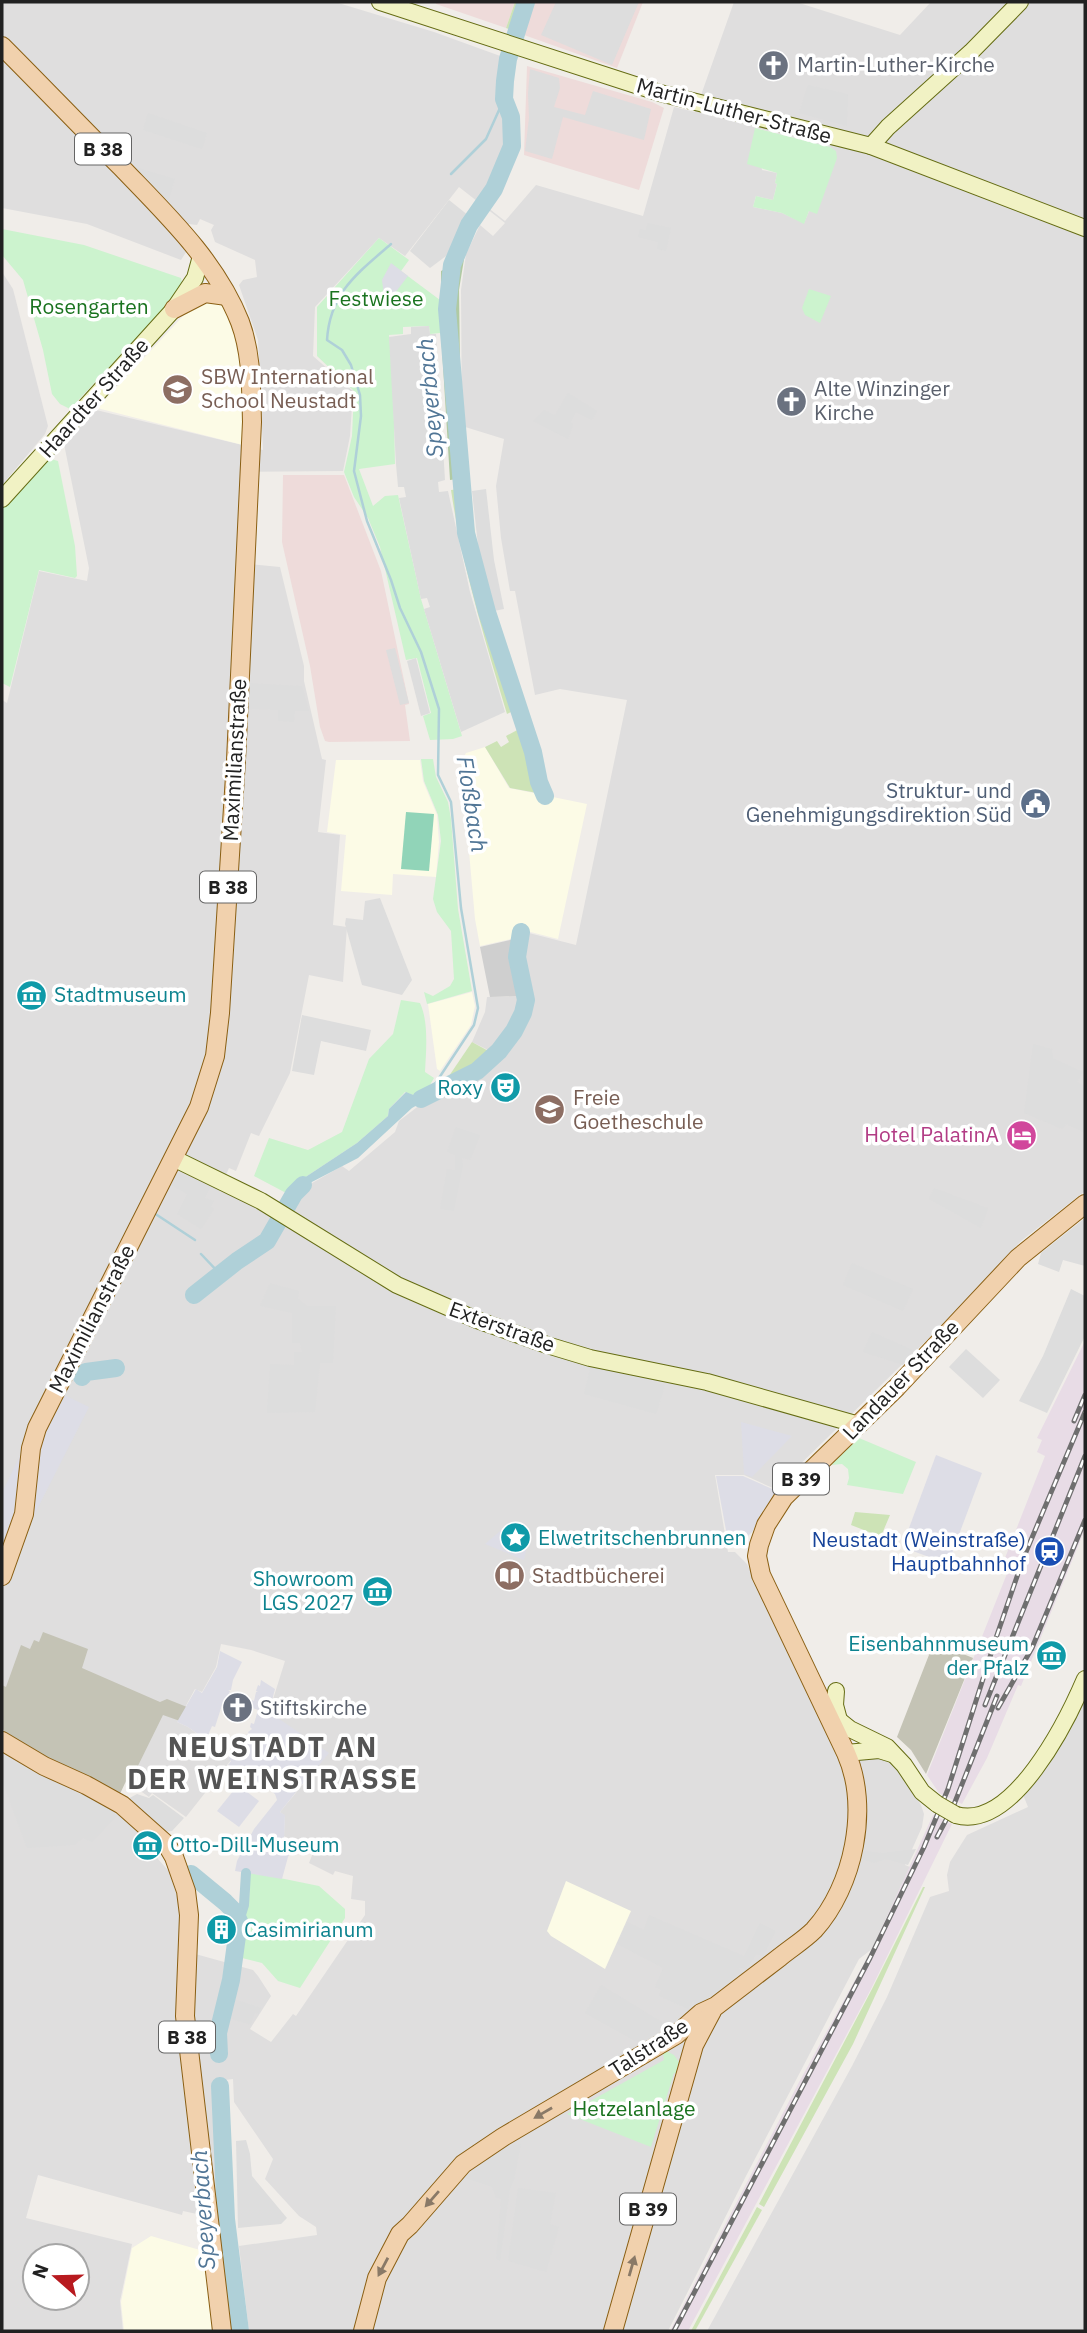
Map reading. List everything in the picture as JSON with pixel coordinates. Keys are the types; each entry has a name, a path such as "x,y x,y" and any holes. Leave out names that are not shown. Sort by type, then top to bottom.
{"main road":[{"name":"B 38","path":"2,46 167,215 201,256"},
{"name":"Maximilianstraße","path":"2,1576 24,1514 31,1448 49,1405 199,1107 215,1056 230,852 252,422 246,342 241,325 227,296 201,256"},
{"path":"174,309 205,293 227,296"},
{"name":"Landauer Straße","path":"851,1851 859,1807 854,1771 832,1714 771,1601 761,1576 757,1551 766,1525 784,1497 859,1425 1004,1272 1085,1204"},
{"name":"B 38","path":"2,1741 44,1766 122,1805 167,1845 174,1857 186,1891 189,1914 185,2016 222,2331"},
{"name":"Talstraße","path":"363,2331 377,2278 400,2234 463,2164 503,2137 666,2042 816,1927 837,1893 851,1851"},
{"name":"B 39","path":"613,2331 694,2045 705,2021 716,2006"},
{"path":"684,2027 694,2045"},
{"path":"666,2042 675,2042 682,2047 688,2064"}],"street":[{"name":"Martin-Luther-Straße","path":"380,2 660,93 871,146 1085,228"},
{"path":"871,146 1020,2"},
{"name":"Haardter Straße","path":"2,499 174,309 195,278 201,256"},
{"name":"Exterstraße","path":"173,1158 236,1187 397,1285 489,1324 590,1357 707,1382 859,1425"},
{"path":"836,1691 832,1714 863,1736 887,1747 922,1792 937,1804 956,1815 976,1816 1002,1805 1035,1768 1054,1741 1085,1679"},
{"path":"846,1753 854,1742 863,1736"},
{"path":"846,1753 879,1750 897,1757"}],"shaded area":[{"path":"2,2 335,2 434,32 503,57 503,89 497,104 503,106 509,122 509,141 482,203 505,221 536,185 643,216 674,107 695,112 734,2 796,2 900,35 931,2 1085,2 1085,1191 1021,1241 928,1339 775,1489 744,1475 715,1475 728,1552 735,1552 747,1564 840,1757 883,1756 896,1765 924,1814 922,1827 905,1865 910,1867 872,1949 859,1959 668,2331 249,2331 239,2246 317,2235 316,2227 299,2216 265,2179 273,2159 234,2102 233,2079 217,2081 223,2211 197,2214 183,2211 182,2215 38,2175 26,2218 132,2244 120,2301 123,2331 2,2331 2,700 7,703 39,571 87,581 89,568 64,444 96,410 263,450 258,340 239,285 243,280 257,277 255,260 215,242 211,230 214,225 200,219 197,225 189,224 179,238 188,249 181,260 87,224 2,208","holes":["756,128 830,147 835,151 804,223 782,213 753,207 756,196 773,200 777,184 777,173 762,170","459,187 505,223 493,236 480,225 466,254 461,290 462,426 504,439 496,486 501,538 510,591 515,591 535,695 560,689 627,700 576,945 529,933 523,956 529,996 487,997 485,1012 472,1042 498,1055 480,1074 429,1098 399,1121 395,1132 349,1171 342,1166 307,1186 293,1202 281,1223 236,1197 219,1191 229,1168 236,1171 251,1133 259,1136 290,1073 309,975 343,982 347,927 333,925 340,835 318,832 326,760 322,759 304,681 304,666 280,567 237,563 240,472 343,471 350,436 353,391 313,356 315,307 379,238 405,256","221,1644 285,1661 269,1712 314,1767 280,1812 285,1816 284,1836 313,1853 309,1863 333,1875 335,1871 353,1876 351,1899 365,1901 365,1915 296,2016 293,2014 271,2042 250,2029 271,1996 258,1976 253,1970 181,1950 179,1904 172,1880 174,1877 150,1850 154,1844 111,1807 124,1782 149,1797 152,1793 186,1817 231,1760 188,1727 177,1722 195,1689 202,1692 216,1667"]},
{"path":"436,2 515,2 506,28"},
{"path":"535,2 643,2 617,68 524,35"},
{"path":"556,2 639,2 612,65 541,35"},
{"path":"527,66 652,102 664,108 639,190 524,155"},
{"path":"530,69 559,78 560,88 554,107 585,115 593,91 651,109 644,140 563,117 552,159 525,151"},
{"path":"808,85 848,94 847,126 799,113"},
{"path":"148,113 207,133 202,149 143,130"},
{"path":"132,166 175,179 168,201"},
{"path":"449,200 469,216 446,256 430,268 410,251"},
{"path":"648,223 671,228 666,251 657,249 658,242 638,237 640,229 646,230"},
{"path":"391,263 408,276 388,302 382,280"},
{"path":"2,272 13,289 48,426 45,434 2,485"},
{"name":"SBW International School Neustadt","path":"218,301 233,325 241,370 243,445 97,408 198,302"},
{"name":"Festwiese","path":"429,326 430,334 436,334 445,480 438,482 439,492 448,491 470,592 505,712 461,732 424,609 430,607 427,598 421,599 399,498 406,497 404,487 398,487 396,464 389,337 411,334 411,327"},
{"path":"568,393 597,411 592,420 576,412 568,439 533,421 544,410 555,415"},
{"path":"283,475 344,475 381,571 409,704 405,705 410,741 325,741 282,542"},
{"path":"486,489 494,560 504,609 494,611 481,572 472,491"},
{"path":"395,648 409,703 400,705 386,650"},
{"path":"416,658 430,713 421,716 407,661"},
{"path":"247,683 302,686 309,711 295,711 294,722 278,721 278,710 246,709"},
{"path":"485,747 509,788 587,804 558,939 515,928 515,938 480,946 475,919 461,761 466,753"},
{"path":"336,760 420,760 423,781 437,815 439,842 436,877 393,874 392,895 341,891 346,835 327,832"},
{"path":"380,898 412,980 402,995 362,985 345,924 346,918 363,920 365,901"},
{"path":"514,939 511,949 520,996 490,997 480,947"},
{"path":"472,992 475,1006 471,1025 440,1071 437,1069 428,1004"},
{"path":"302,1015 371,1030 366,1051 321,1041 314,1075 292,1071"},
{"path":"1033,1044 1052,1049 1053,1058 1083,1072 1077,1082 1085,1087 1085,1133 1066,1124 1062,1129 1024,1113"},
{"path":"456,1127 480,1135 470,1160 462,1158 463,1166 454,1211 440,1209 447,1169 455,1170 455,1155 447,1152"},
{"path":"175,1172 211,1186 205,1198 214,1201 211,1207 214,1209 201,1229 177,1214 187,1194 169,1184"},
{"path":"934,1188 988,1208 981,1228 929,1199"},
{"path":"1085,1218 1085,1266 1063,1260 1059,1272 1038,1264 1041,1253"},
{"path":"852,1263 913,1289 903,1311 843,1285"},
{"path":"270,1283 299,1291 298,1299 307,1306 336,1306 333,1363 320,1363 315,1412 267,1413 270,1364 294,1365 294,1352 302,1352 300,1343 292,1343 292,1313 260,1306"},
{"path":"1071,1289 1085,1296 1085,1336 1047,1413 1019,1401 1043,1356"},
{"path":"872,1332 913,1350 903,1365 863,1352"},
{"path":"1085,1341 1085,1529 1021,1686 1018,1685 987,1758 962,1804 939,1793 927,1775 1010,1566 1003,1563 1045,1456 1037,1452 1042,1440 1037,1438"},
{"path":"966,1349 1000,1380 983,1398 949,1367"},
{"path":"591,1365 665,1385 656,1414 584,1394"},
{"path":"52,1389 89,1407 26,1531 2,1554 2,1493"},
{"path":"741,1422 792,1436 752,1477 744,1474"},
{"path":"936,1455 982,1473 948,1564 902,1547"},
{"path":"716,1476 743,1476 777,1491 746,1538 728,1541"},
{"path":"506,1526 530,1533 524,1560 485,1544"},
{"path":"43,1632 88,1649 82,1668 160,1702 167,1699 187,1707 180,1721 163,1715 130,1782 126,1781 119,1796 10,1738 2,1728 2,1685 6,1687 21,1645 30,1649 34,1640 39,1642"},
{"path":"934,1642 973,1658 926,1774 911,1750 897,1737"},
{"path":"220,1651 242,1662 231,1690 228,1690 230,1691 215,1727 212,1726 206,1740 177,1722 196,1689 202,1693 217,1667"},
{"path":"261,1680 275,1689 269,1712 329,1753 316,1769 313,1767 280,1812 285,1815 284,1842 292,1849 282,1879 235,1871 237,1861 254,1829 277,1800 275,1794 239,1768 233,1769 228,1765 231,1761 228,1758 230,1755 234,1752 242,1754 248,1743 244,1741 252,1729 251,1723 254,1724 258,1710 250,1707"},
{"path":"1085,1700 1085,2331 707,2331 852,2066 887,1997 930,1897 949,1891 947,1875 950,1862 967,1835 1028,1807 1022,1792"},
{"path":"2,1755 118,1814 92,1842 83,1838 74,1845 27,1848 2,1780"},
{"path":"238,1785 259,1801 239,1827 217,1811"},
{"path":"137,1794 149,1798 153,1795 184,1818 172,1831 165,1832 126,1800"},
{"path":"933,1815 952,1824 871,1989 688,2331 670,2331 798,2084 872,1949"},
{"path":"916,1849 908,1865 887,1859 874,1863 861,1859 864,1851 883,1853"},
{"path":"566,1881 631,1911 605,1969 547,1931"},
{"path":"649,1915 744,1956 760,1923 776,1931 763,1956 756,1954 746,1969 739,1968 741,1972 698,2006 693,2001 688,2009 659,1996 661,1990 655,1987 663,1968 617,1944 627,1922 644,1930"},
{"path":"601,1985 665,2024 657,2035 648,2042 639,2043 585,2013"},
{"path":"231,1998 261,2008 259,2014 255,2013 251,2025 225,2017"},
{"path":"246,2140 252,2176 287,2218 281,2224 238,2228 236,2141"},
{"path":"521,2144 510,2189 500,2261 496,2259 501,2199 496,2198 492,2187 465,2178 496,2152 510,2145"},
{"path":"518,2188 556,2193 550,2224 559,2227 546,2272 508,2261"},
{"path":"151,2236 200,2250 203,2269 206,2270 212,2331 124,2331 121,2302 132,2248"}],"green space":[{"path":"515,2 535,2 524,35 506,28"},
{"path":"755,128 830,147 836,151 837,158 817,214 809,211 804,224 782,213 753,207 756,196 773,200 777,184 777,173 747,164"},
{"path":"472,223 477,226 465,253 459,290 464,478 450,480 441,333 441,271 455,264"},
{"name":"Rosengarten","path":"2,229 84,245 181,278 183,288 70,409 60,404 52,394 43,350 23,280 2,255"},
{"name":"Festwiese","path":"379,238 409,260 401,271 440,300 440,333 430,334 429,326 403,327 403,334 389,335 395,464 359,469 373,506 385,496 398,495 421,599 462,736 453,739 430,740 423,716 431,713 417,658 406,660 380,547 344,472 352,436 354,391 317,356 317,307"},
{"path":"809,289 831,296 820,323 805,315 802,308"},
{"path":"48,458 58,461 75,546 77,576 75,578 39,570 10,687 2,683 2,507"},
{"path":"469,488 480,572 521,707 507,714 461,547 451,490"},
{"path":"521,728 537,793 510,788 485,747 497,741 501,747 509,742 506,736"},
{"path":"421,759 433,759 436,777 448,802 458,909 472,991 427,1004 424,992 433,996 450,986 454,979 451,931 437,912 433,899 441,841 438,815 424,781"},
{"path":"406,812 434,814 429,871 401,869"},
{"path":"401,1000 420,1003 423,1011 426,1037 425,1072 434,1078 427,1090 416,1096 405,1092 389,1109 388,1116 357,1143 298,1182 288,1194 254,1176 269,1138 308,1150 342,1132 369,1059 393,1034"},
{"path":"472,1042 492,1053 470,1072 451,1080 449,1076"},
{"path":"859,1438 916,1462 903,1494 847,1485 848,1469 842,1464 831,1465"},
{"path":"855,1512 890,1515 876,1548 870,1546 874,1534 851,1525"},
{"path":"250,1872 319,1886 345,1909 345,1918 300,1988 278,1981 262,1963 238,1957 241,1922 249,1901"},
{"path":"923,1887 853,2044 764,2207 759,2204"},
{"name":"Hetzelanlage","path":"666,2051 674,2055 681,2065 678,2074 674,2073 651,2147 567,2114 664,2060 663,2053"},
{"path":"757,2207 762,2210 695,2331 691,2331"}],"water":[{"path":"441,1084 444,1090 412,1108 358,1158 308,1184 292,1203 286,1199 298,1182 357,1143 388,1116 389,1109 406,1092 416,1096"}],"waterway":[{"name":"Speyerbach","path":"526,2 508,59 505,81 504,99 511,117 512,146 494,189 469,225 452,265 447,309 466,533 487,612 545,796"},
{"name":"Floßbach","path":"451,174 486,139 504,99"},
{"name":"Floßbach","path":"391,244 357,274 340,296 329,323 327,340 342,350 351,365 360,395 361,416 354,471 367,521 400,608 421,652 439,709 438,775 451,802 461,908 478,1008 474,1025 434,1089"},
{"name":"Speyerbach","path":"421,1099 477,1071 499,1051 514,1031 526,1000 517,957 521,932"},
{"name":"Floßbach","path":"194,1295 267,1241 294,1194 303,1185"},
{"path":"154,1213 195,1240"},
{"path":"201,1254 221,1275"},
{"name":"Floßbach","path":"82,1377 86,1372 116,1368"},
{"name":"Speyerbach","path":"239,1921 244,1905 246,1873"},
{"name":"Speyerbach","path":"191,1874 225,1902 239,1921 231,1980 218,2033 219,2054"},
{"name":"Speyerbach","path":"220,2086 226,2219 240,2331"}],"railway":[{"path":"1074,1421 1085,1395"},
{"path":"674,2331 870,1958 924,1847 948,1789 1023,1559 1085,1412"},
{"path":"985,1705 1085,1456"},
{"path":"998,1708 1032,1648 1085,1520"},
{"path":"937,1837 953,1807 997,1696"}],"place":[{"name":"Martin-Luther-Kirche","path":"774,65"},
{"name":"SBW International School Neustadt","path":"178,389"},
{"name":"Alte Winzinger Kirche","path":"791,401"},
{"name":"Struktur- und Genehmigungsdirektion Süd","path":"1035,803"},
{"name":"Stadtmuseum","path":"31,995"},
{"name":"Roxy","path":"506,1088"},
{"name":"Freie Goetheschule","path":"550,1110"},
{"name":"Hotel PalatinA","path":"1022,1135"},
{"name":"Elwetritschenbrunnen","path":"515,1538"},
{"name":"Neustadt (Weinstraße) Hauptbahnhof","path":"1049,1552"},
{"name":"Stadtbücherei","path":"509,1576"},
{"name":"Showroom LGS 2027","path":"377,1591"},
{"name":"Eisenbahnmuseum der Pfalz","path":"1052,1656"},
{"name":"Stiftskirche","path":"237,1708"},
{"name":"Otto-Dill-Museum","path":"147,1845"},
{"name":"Casimirianum","path":"221,1930"}],"district":[{"name":"NEUSTADT AN DER WEINSTRASSE","path":"273,1763"}]}
